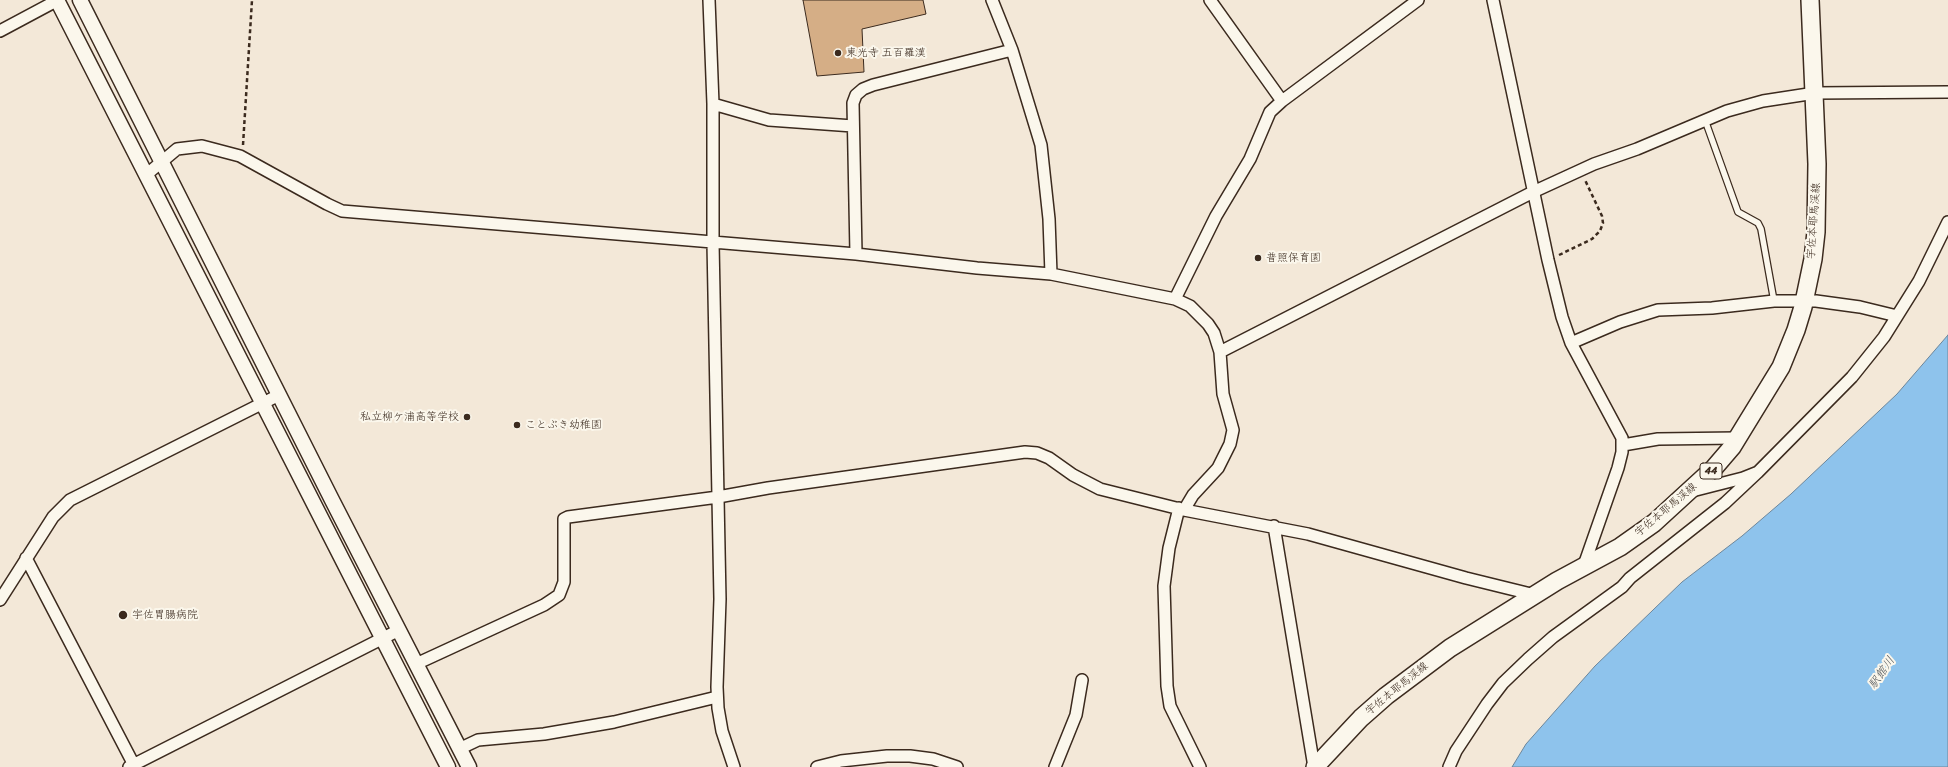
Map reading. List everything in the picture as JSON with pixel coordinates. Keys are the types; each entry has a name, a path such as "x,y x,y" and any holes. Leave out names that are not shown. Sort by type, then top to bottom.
{"main road":[{"name":"宇佐本耶馬渓線","path":"1315,767 1361,718 1386,696 1450,648 1535,595 1620,548 1638,535 1689,492 1714,468 1737,438 1780,367 1796,330 1804,301 1816,232 1817,164 1810,0"}],"street":[{"path":"0,31 57,0 448,767"},
{"path":"80,0 469,767"},
{"path":"709,0 713,104 713,243 720,599 717,698 722,731 734,767"},
{"path":"992,0 1012,50 1042,145 1049,219 1051,274"},
{"path":"1210,0 1282,101"},
{"path":"1176,299 1206,235 1250,159 1266,118 1282,101 1406,4 1418,0"},
{"path":"1493,0 1533,192 1562,317 1571,343 1619,433 1622,445 1618,468 1583,568"},
{"path":"856,254 853,103 856,95 864,89 1012,50"},
{"path":"1220,352 1533,192 1580,170 1727,111 1750,104 1815,92 1948,92"},
{"path":"713,104 769,120 853,126"},
{"path":"146,175 162,160 177,149 202,146 240,156 342,211 856,254 978,268 1051,274 1176,299 1190,306 1208,324 1214,333 1220,352 1223,394 1232,423 1232,437 1218,468 1182,509 1169,548 1164,586 1167,686 1170,706 1200,767"},
{"path":"1449,767 1456,751 1487,704 1503,683 1553,637 1622,587 1630,578 1725,503 1758,472 1852,376 1884,337 1919,281 1948,222"},
{"path":"1571,343 1620,322 1654,310 1712,308 1774,301 1804,301 1860,307 1897,316"},
{"path":"0,600 53,517 70,500 279,395"},
{"path":"1622,445 1658,439 1737,438"},
{"path":"416,664 544,605 560,596 564,582 564,519 568,516 718,497 768,488 1025,452 1037,453 1049,458 1073,475 1100,489 1182,509 1274,526 1535,595"},
{"path":"1689,492 1743,478 1758,472"},
{"path":"1274,526 1315,767"},
{"path":"26,558 132,766 399,630"},
{"path":"1055,767 1076,715 1082,680"},
{"path":"459,749 478,740 544,734 568,730 650,714 717,698"},
{"path":"818,767 841,761 887,756 910,756 933,759 957,767"}],"lane":[{"path":"1705,120 1738,212 1758,223 1761,229 1774,301"}],"path":[{"path":"240,156 245,130 252,0"},
{"path":"1548,260 1592,239 1600,231 1603,223 1602,216 1580,170"}],"water":[{"name":"駅館川","path":"1948,335 1948,767 1512,767 1526,744 1595,666 1682,582 1742,536 1791,494 1897,394"}],"building":[{"name":"東光寺 五百羅漢","path":"803,0 923,0 926,14 862,29 864,72 817,76"}],"place":[{"name":"東光寺 五百羅漢","path":"838,53"},
{"name":"普照保育園","path":"1258,258"},
{"name":"私立柳ケ浦高等学校","path":"467,417"},
{"name":"ことぶき幼稚園","path":"517,425"},
{"name":"宇佐胃腸病院","path":"123,615"}]}
